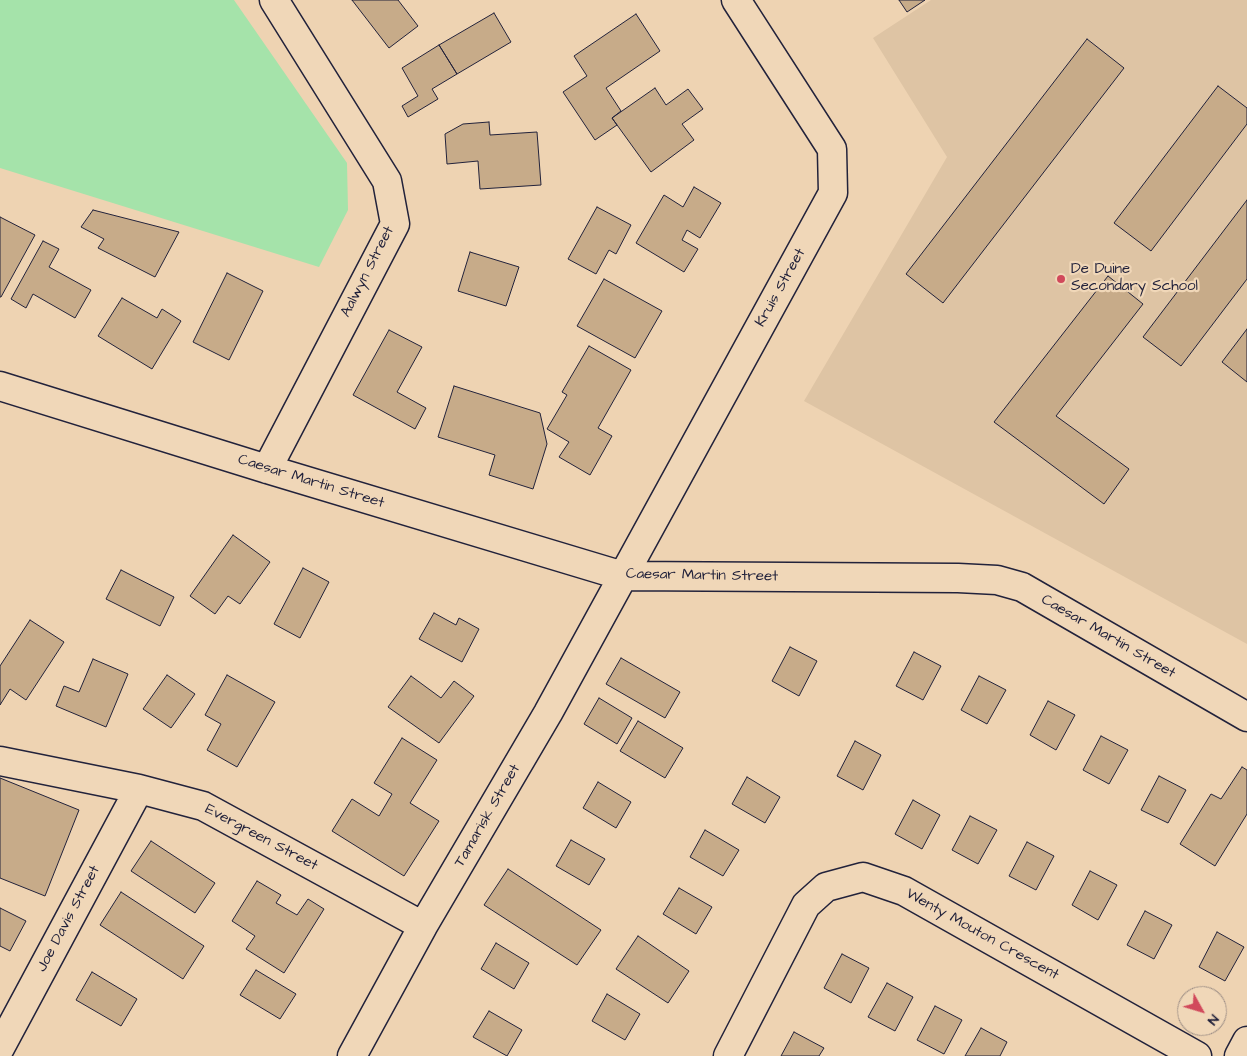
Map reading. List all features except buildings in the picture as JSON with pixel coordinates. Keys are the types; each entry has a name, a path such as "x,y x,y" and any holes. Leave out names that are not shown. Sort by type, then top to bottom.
{"street":[{"name":"Aalwyn Street","path":"266,469 395,224 387,181 274,0"},
{"name":"Kruis Street","path":"623,576 833,193 832,149 736,0"},
{"name":"Caesar Martin Street","path":"0,386 266,469 623,576 958,578 997,580 1022,587 1247,716"},
{"name":"Tamarisk Street","path":"352,1056 423,926 548,713 623,576"},
{"name":"Evergreen Street","path":"0,761 139,789 203,806 423,926"},
{"name":"Joe Davis Street","path":"0,1048 139,789"},
{"name":"Wenty Mouton Crescent","path":"728,1056 806,905 826,887 862,877 904,891 1197,1056"},
{"path":"1239,1056 1247,1041"}],"shaded area":[{"name":"De Duine Secondary School","path":"931,0 1247,0 1247,644 804,401 947,157 873,38"}],"green space":[{"path":"0,0 234,0 347,163 348,210 319,267 0,168"}],"place":[{"name":"De Duine Secondary School","path":"1061,279"}]}
